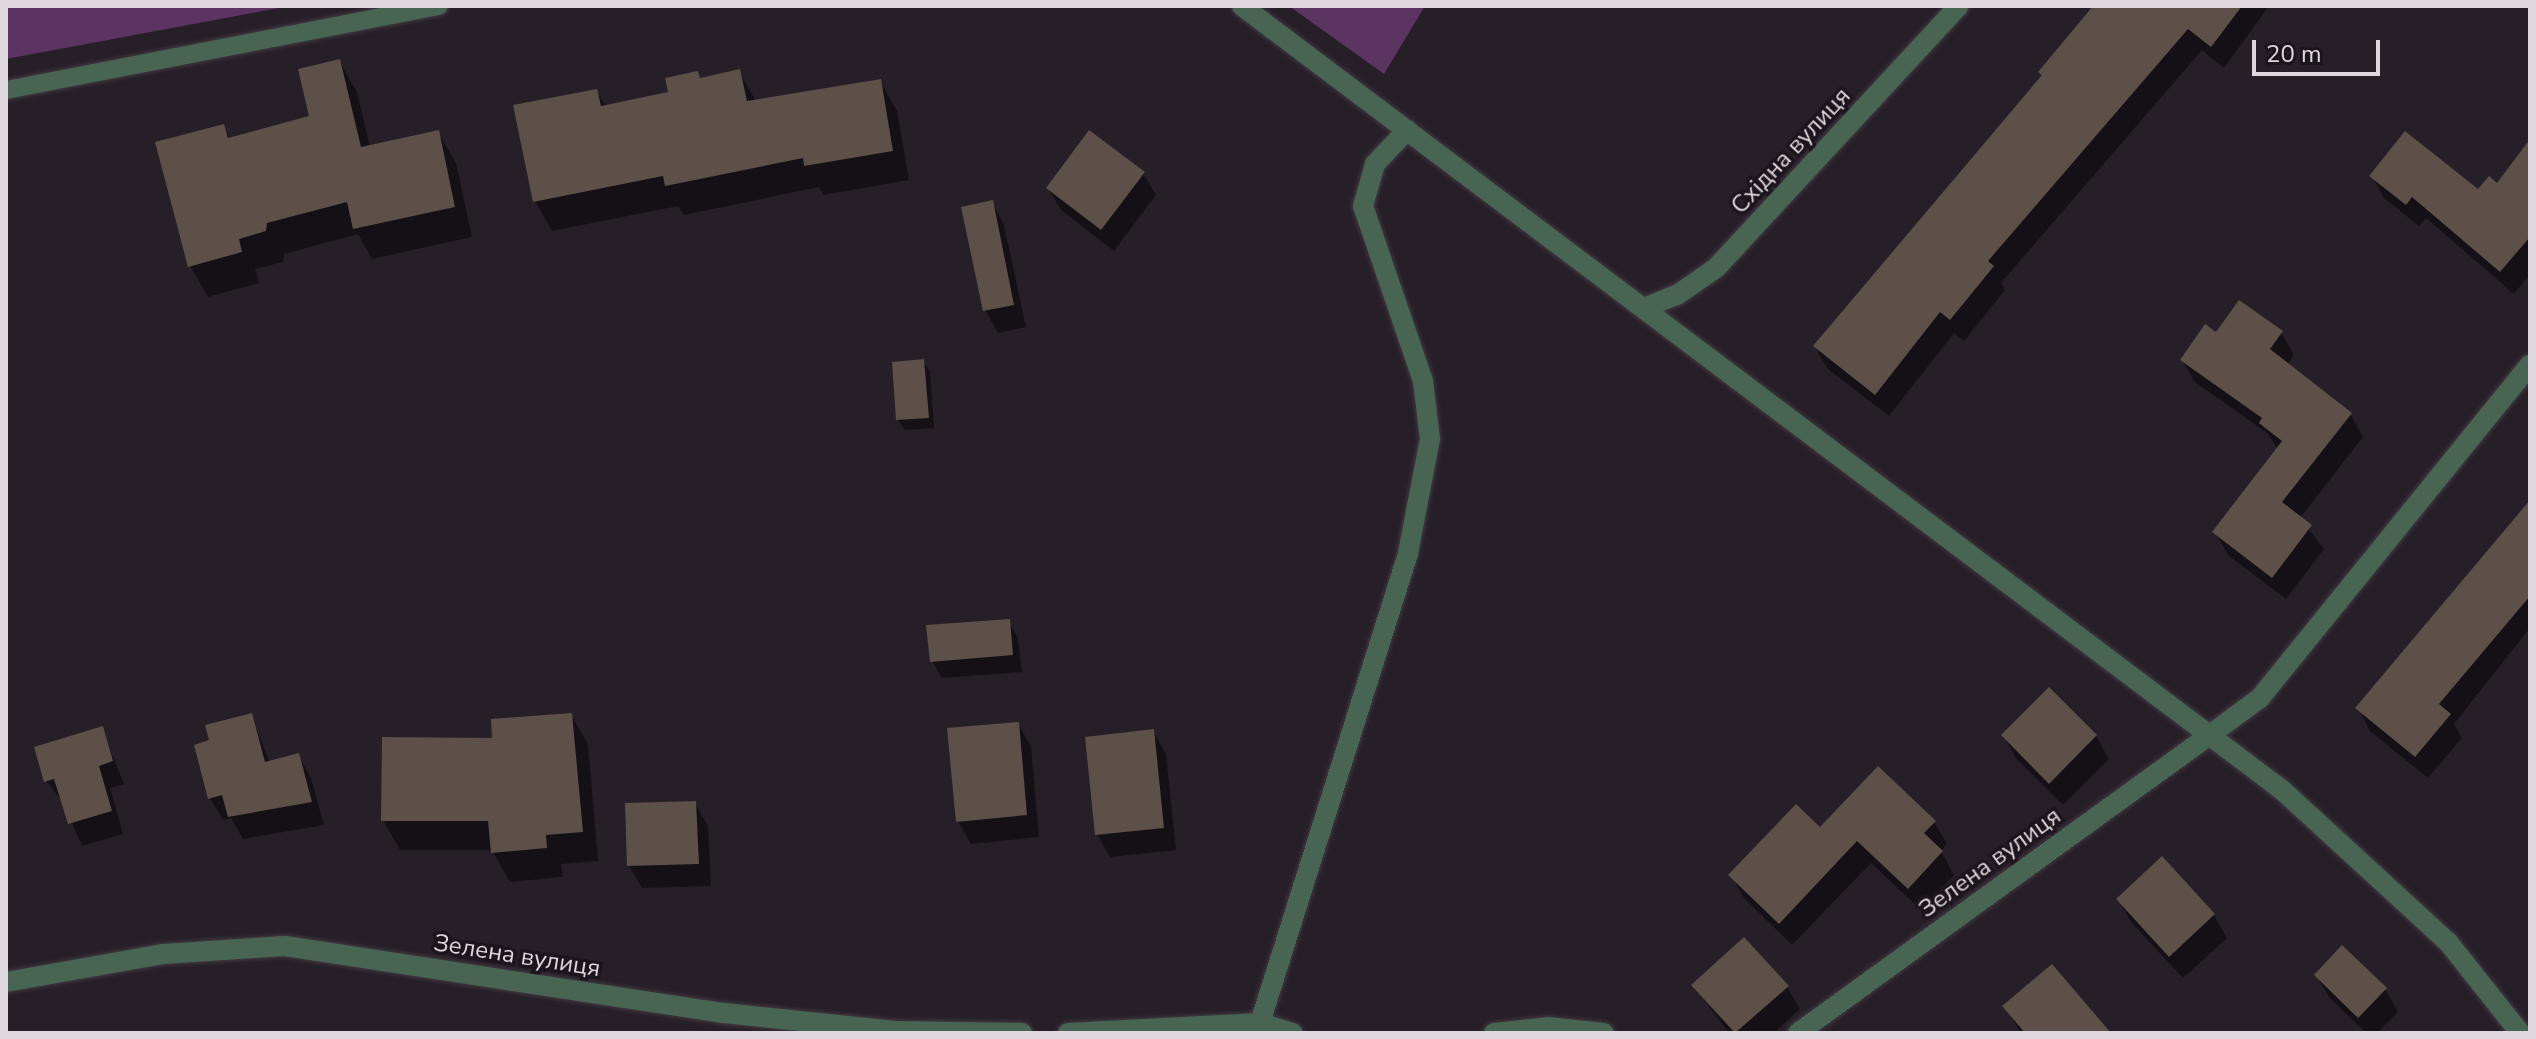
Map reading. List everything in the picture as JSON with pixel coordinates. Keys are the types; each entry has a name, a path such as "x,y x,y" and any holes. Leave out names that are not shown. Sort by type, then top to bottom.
{"street":[{"path":"1242,6 2282,790 2448,942 2520,1033"},
{"name":"Східна вулиця","path":"1644,308 1677,295 1716,268 1959,6"},
{"path":"1260,1023 1408,553 1430,439 1423,381 1363,206 1375,164 1407,130"},
{"name":"Зелена вулиця","path":"1798,1033 2260,698 2530,364"},
{"name":"Зелена вулиця","path":"6,982 163,954 285,946 724,1013 895,1031 1022,1033"},
{"path":"1068,1033 1260,1023 1293,1033"},
{"path":"1494,1033 1548,1027 1604,1033"}],"lane":[{"path":"6,90 439,6"}],"shaded area":[{"path":"6,6 290,6 6,59"},
{"path":"1289,6 1425,6 1384,74"}],"building":[{"path":"2093,6 2242,6 2211,47 2188,29 1988,261 1994,266 1950,320 1940,312 1875,395 1813,346 2042,75 2038,72"},
{"path":"340,59 361,147 439,130 455,207 353,229 347,202 267,223 266,231 239,239 242,252 188,267 155,142 224,124 228,138 309,116 298,69"},
{"path":"740,69 747,101 881,79 893,151 804,166 803,158 665,186 663,176 533,202 513,105 597,89 601,106 668,92 665,78 698,71 700,78"},
{"path":"1089,130 1145,172 1101,230 1046,188"},
{"path":"2405,131 2478,189 2489,176 2497,183 2530,139 2530,237 2500,272 2412,197 2406,205 2369,176"},
{"path":"993,200 1014,305 983,311 961,207"},
{"path":"2239,300 2283,331 2270,349 2352,413 2282,502 2312,525 2272,578 2212,532 2282,441 2259,423 2262,418 2180,360 2205,324 2216,332"},
{"path":"924,359 929,418 896,420 892,362"},
{"path":"2530,500 2530,596 2439,704 2451,714 2415,757 2355,708"},
{"path":"1010,619 1013,655 930,662 926,625"},
{"path":"2049,687 2097,735 2049,784 2001,735"},
{"path":"252,713 265,762 299,753 312,802 228,817 222,795 208,799 194,745 209,740 205,725"},
{"path":"572,713 583,832 546,835 547,848 491,853 488,821 381,821 382,737 492,738 491,719"},
{"path":"1019,722 1027,815 956,822 947,728"},
{"path":"103,726 113,761 99,766 112,811 68,824 54,779 44,782 34,747"},
{"path":"1154,729 1164,828 1095,835 1085,737"},
{"path":"1878,766 1936,821 1924,833 1943,851 1908,889 1857,841 1779,924 1728,875 1796,804 1820,827"},
{"path":"696,801 699,864 627,866 625,803"},
{"path":"2162,856 2215,914 2169,957 2116,899"},
{"path":"1744,937 1789,986 1735,1033 1691,985"},
{"path":"2342,945 2387,988 2358,1018 2314,975"},
{"path":"2052,964 2111,1033 2025,1033 2002,1006"}]}
